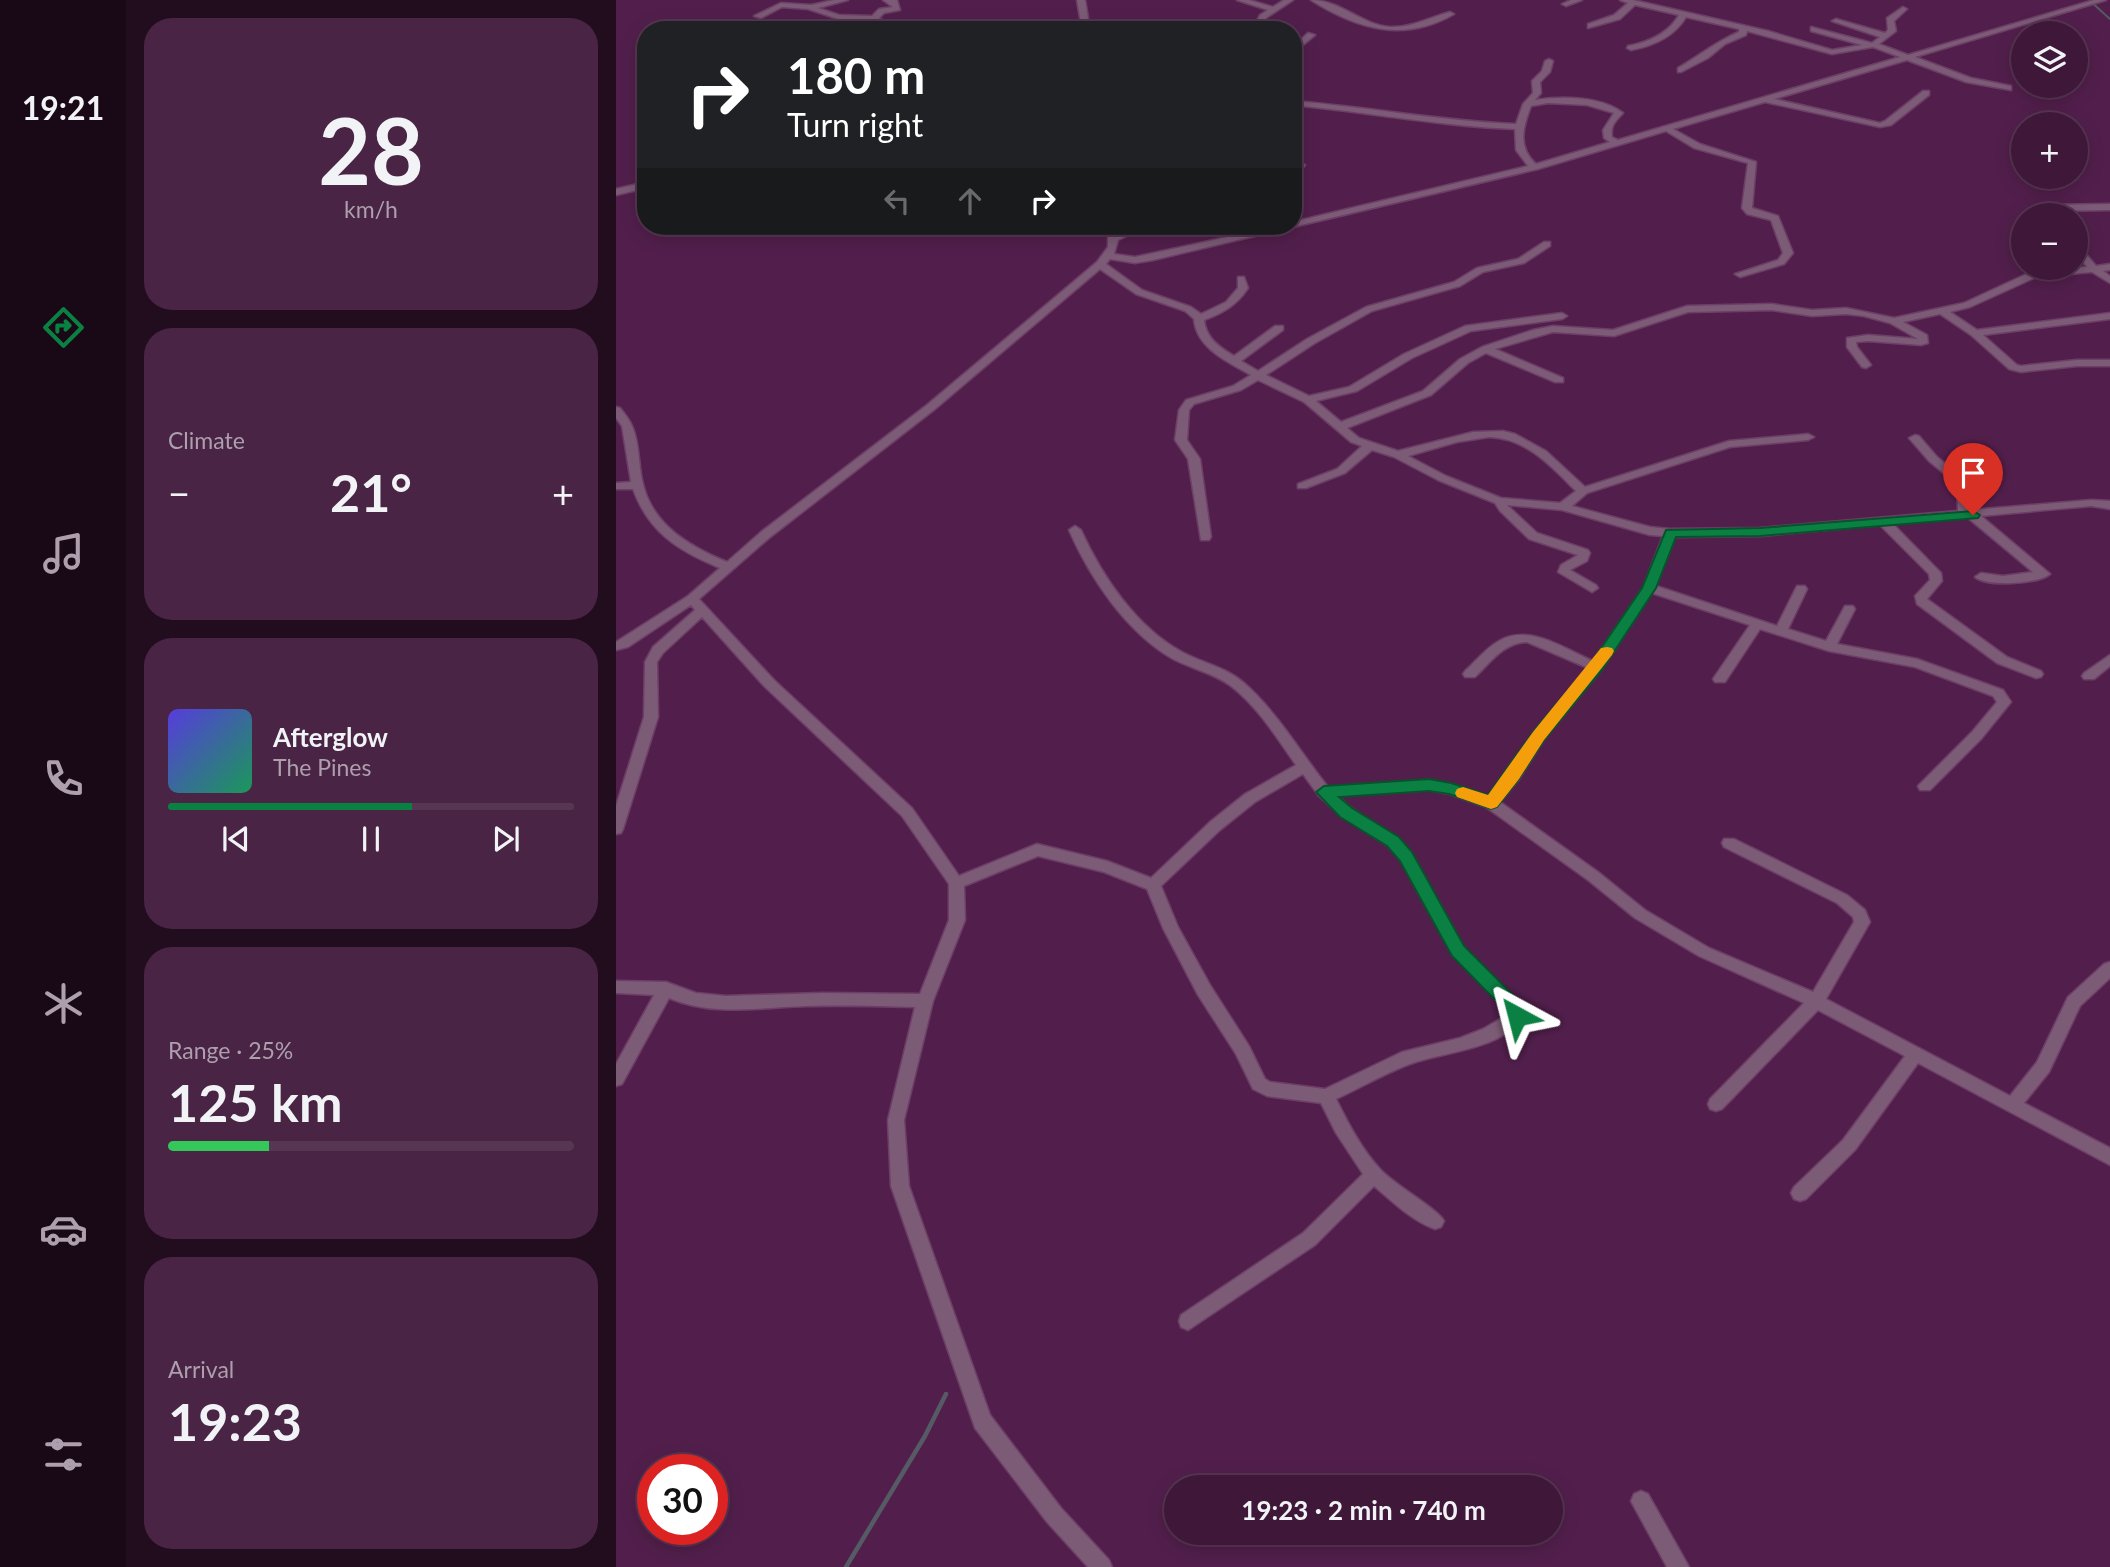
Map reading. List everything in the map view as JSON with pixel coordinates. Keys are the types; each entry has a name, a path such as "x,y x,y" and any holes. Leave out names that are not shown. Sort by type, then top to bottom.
{"street":[{"path":"758,16 780,5 811,7 844,0"},
{"path":"874,18 882,11 897,8 894,2 887,0"},
{"path":"1081,0 1084,21"},
{"path":"1241,0 1272,9"},
{"path":"1261,21 1272,9 1289,0"},
{"path":"1315,0 1390,29 1450,14"},
{"path":"1566,4 1578,0"},
{"path":"1624,0 1832,52 1872,45 1892,31 1889,20 1903,9"},
{"path":"1302,223 1535,167 2102,0"},
{"path":"1591,26 1617,18 1633,3"},
{"path":"811,7 838,17 874,18 879,21"},
{"path":"1630,48 1643,46 1667,33 1683,15"},
{"path":"1836,21 1886,36"},
{"path":"1681,70 1705,56 1722,41 1743,33 1743,29"},
{"path":"1814,29 1872,45 1969,80 2008,88"},
{"path":"1302,44 1311,36"},
{"path":"1535,167 1517,144 1518,127 1527,104 1536,93 1536,81 1546,72 1549,61"},
{"path":"1766,99 1880,125 1888,123 1926,93"},
{"path":"1527,104 1544,99 1614,110 1619,113 1607,127 1606,134 1617,143"},
{"path":"1302,104 1360,109 1469,125 1518,127"},
{"path":"1666,128 1697,146 1752,162 1747,208 1751,212 1775,218 1788,253 1781,262 1740,274"},
{"path":"616,192 637,187"},
{"path":"2088,207 2110,207"},
{"path":"1302,216 1311,221"},
{"path":"616,829 651,717 651,663 658,650 728,566 931,407 1100,264 1109,256 1112,235"},
{"path":"1109,256 1135,260 1248,235"},
{"path":"1205,537 1194,459 1181,440 1184,410 1190,402 1231,391 1259,376 1311,341 1369,309 1457,284 1480,270 1521,261 1547,244"},
{"path":"2088,262 2110,280"},
{"path":"1100,264 1139,292 1188,309 1199,318 1200,331 1215,349 1259,376 1308,400 1355,440 1368,447 1398,455 1442,478 1499,501 1563,507 1650,531 1671,533 1760,532 2091,503 2110,505"},
{"path":"1894,321 1967,305 2034,274 2110,267"},
{"path":"1199,318 1226,307 1237,299 1243,288 1241,279"},
{"path":"1339,427 1427,393 1464,361 1486,349 1533,333 1553,329 1614,333 1670,314 1705,307 1772,307 1812,313 1846,311 1894,321 1923,337 1924,341 1852,340 1852,347 1866,365"},
{"path":"1942,312 1975,333 2013,367 2021,369 2077,363 2110,363"},
{"path":"1308,400 1353,389 1408,356 1469,328 1562,316"},
{"path":"1975,333 2110,316"},
{"path":"1234,361 1279,328"},
{"path":"1486,349 1559,380"},
{"path":"617,413 627,426 640,495 661,524 687,549 728,566"},
{"path":"1398,455 1453,439 1513,436 1546,458 1583,491"},
{"path":"1563,507 1583,491 1729,444 1808,437"},
{"path":"1914,438 1933,459 1963,483 1964,510 2004,539 2028,564 2044,574 2003,580 1981,577"},
{"path":"1302,486 1341,471 1368,447"},
{"path":"616,486 637,485"},
{"path":"1499,501 1533,536 1584,553 1583,558 1565,568 1564,572 1592,588"},
{"path":"1883,521 1936,573 1936,581 1921,596 1921,601 2002,660 2036,674"},
{"path":"956,883 1037,850 1107,867 1153,885 1171,928 1204,990 1259,1084 1267,1089 1326,1096 1408,1057 1461,1045 1489,1034 1513,1020 1518,1012 1458,951 1406,857 1393,842 1346,812 1324,792 1281,732 1236,683 1170,651 1126,610 1082,548 1075,530"},
{"path":"1491,803 1514,775 1539,736 1596,667 1649,588 1671,533"},
{"path":"1649,588 1829,647 1917,663 1976,684 2003,697 2004,702 1979,736 1957,752 1925,786"},
{"path":"1782,631 1801,589"},
{"path":"616,646 697,605"},
{"path":"697,605 769,683 907,812 956,883 957,920 925,1001 896,1120 900,1186 982,1421 1054,1515 1102,1567"},
{"path":"1829,647 1849,610"},
{"path":"1720,679 1757,624"},
{"path":"1470,674 1486,661 1498,646 1516,637 1528,638 1596,667"},
{"path":"2089,676 2110,659"},
{"path":"1153,885 1215,826 1250,798 1304,767"},
{"path":"1324,792 1429,785 1451,789 1491,803 1593,876 1640,914 1703,952 1816,1000 2110,1157"},
{"path":"1716,1104 1816,1000 1862,922 1860,914 1842,899 1729,843"},
{"path":"2012,1106 2043,1067 2074,1002 2110,968"},
{"path":"616,987 666,989 685,999 736,1004 787,1000 925,1001"},
{"path":"616,1079 666,989"},
{"path":"1800,1193 1849,1145 1915,1055"},
{"path":"1326,1096 1342,1128 1374,1175 1435,1221"},
{"path":"1188,1321 1309,1239 1374,1175"},
{"path":"1641,1501 1679,1567"}],"waterway":[{"path":"2089,0 2110,19"},
{"path":"846,1567 925,1436 946,1394"}],"slow traffic":[{"path":"1463,793 1491,803 1514,775 1539,736 1607,651"}],"route":[{"path":"1517,1016 1518,1012 1458,951 1406,857 1393,842 1346,812 1324,792 1429,785 1451,789 1491,803 1514,775 1539,736 1596,667 1649,588 1671,533 1760,532 1973,515"}]}
